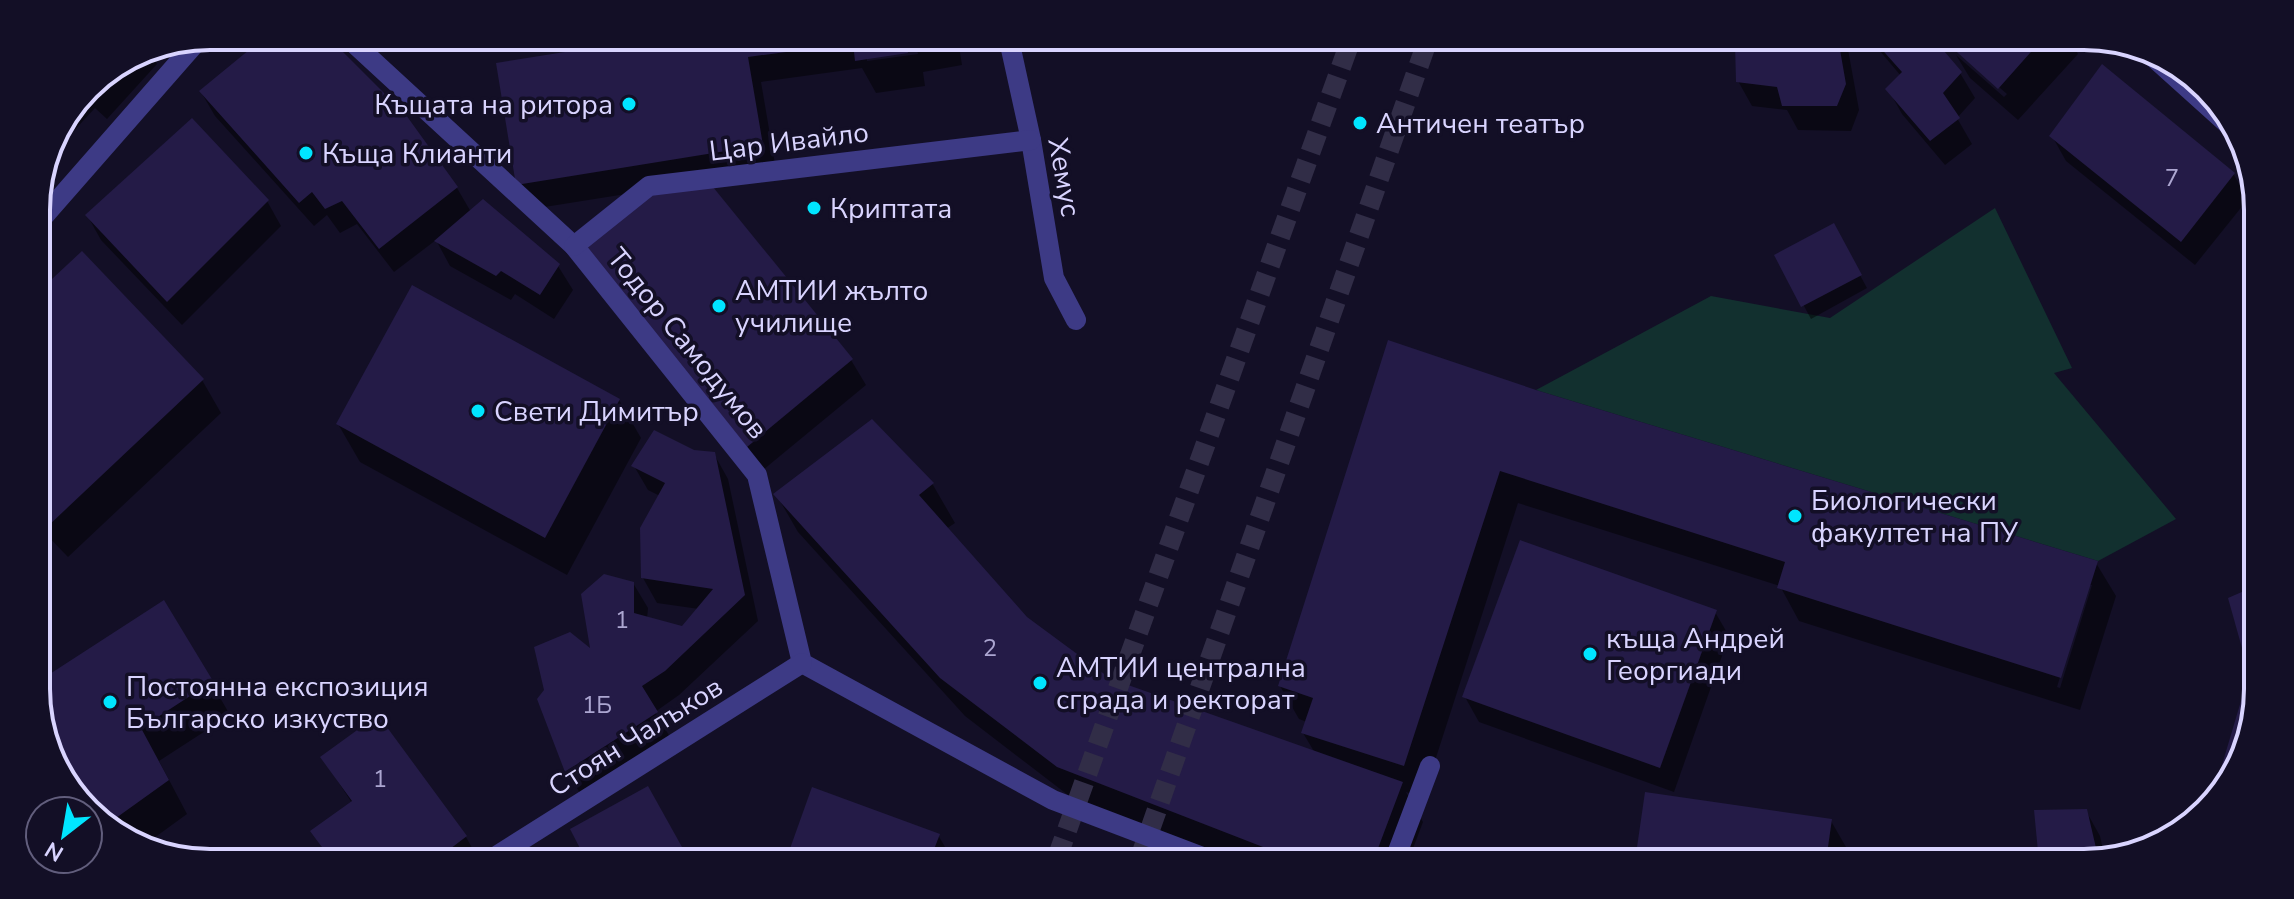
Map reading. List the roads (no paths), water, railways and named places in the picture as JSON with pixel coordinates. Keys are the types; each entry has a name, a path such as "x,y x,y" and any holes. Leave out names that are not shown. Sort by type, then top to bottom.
{"street":[{"name":"Тодор Самодумов","path":"361,50 574,246 757,475 802,663"},
{"name":"Хемус","path":"1011,50 1031,140 1054,278 1076,320"},
{"path":"50,209 189,51"},
{"name":"Цар Ивайло","path":"574,246 649,186 1031,140"},
{"path":"802,663 1053,800 1182,849"},
{"name":"Стоян Чалъков","path":"508,849 802,663"},
{"path":"1399,849 1430,766"}],"tunnel":[{"path":"1060,849 1347,50"},
{"path":"1143,849 1424,50"}],"place":[{"name":"Къщата на ритора","path":"629,104"},
{"name":"Античен театър","path":"1360,123"},
{"name":"Къща Клианти","path":"306,153"},
{"name":"Криптата","path":"814,208"},
{"name":"АМТИИ жълто училище","path":"719,306"},
{"name":"Свети Димитър","path":"478,411"},
{"name":"Биологически факултет на ПУ","path":"1795,516"},
{"name":"къща Андрей Георгиади","path":"1590,654"},
{"name":"АМТИИ централна сграда и ректорат","path":"1040,683"},
{"name":"Постоянна експозиция Българско изкуство","path":"110,702"}]}
